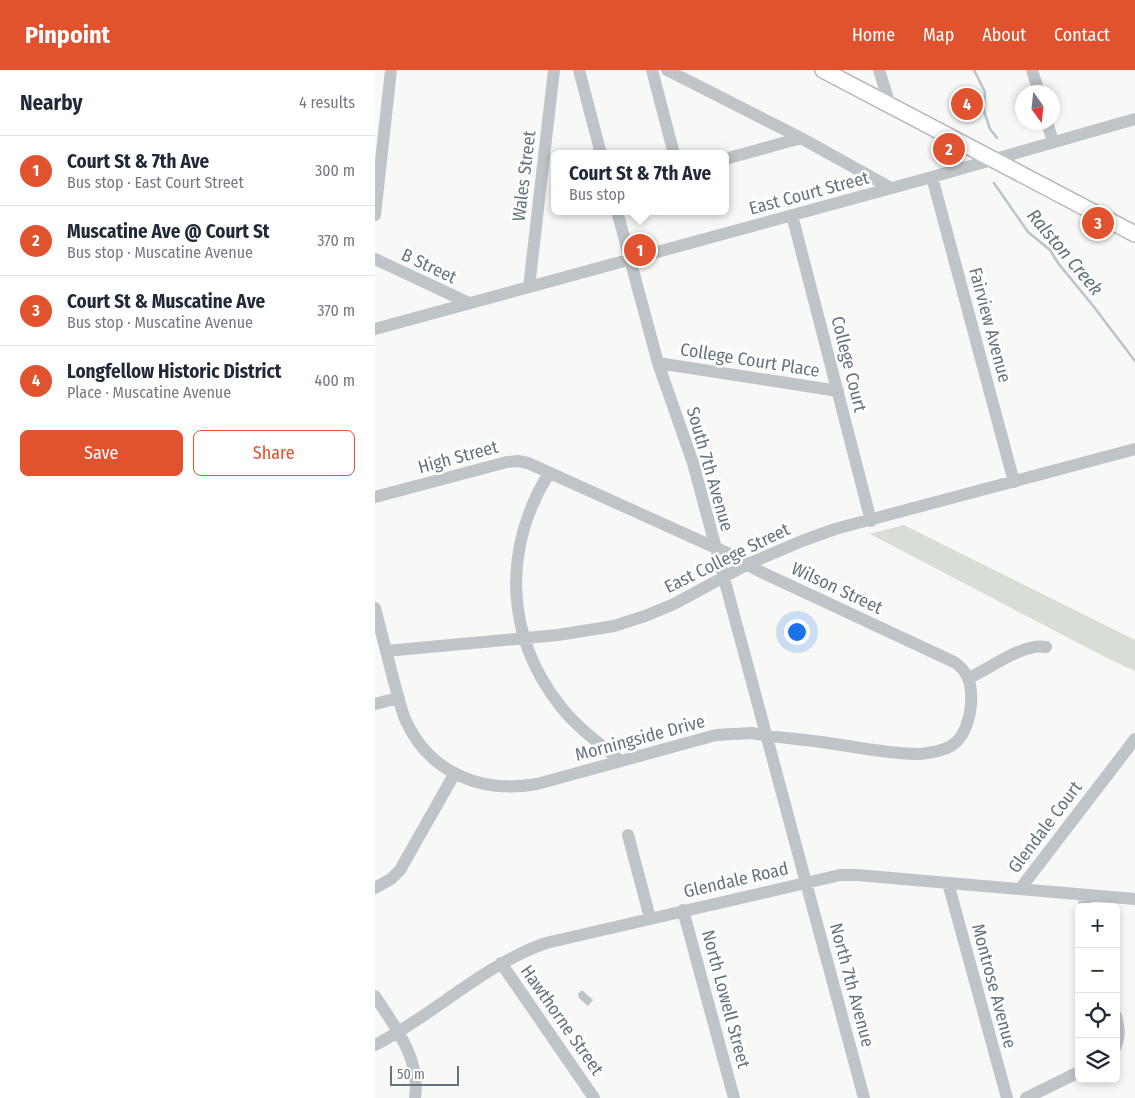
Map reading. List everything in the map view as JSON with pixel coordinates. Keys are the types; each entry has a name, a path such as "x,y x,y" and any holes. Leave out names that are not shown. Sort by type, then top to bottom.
{"main road":[{"path":"823,70 1135,234"}],"street":[{"path":"375,215 378,164 391,70"},
{"name":"Wales Street","path":"529,286 554,70"},
{"path":"579,70 600,150"},
{"path":"652,70 673,150"},
{"path":"667,70 801,138 891,188"},
{"path":"879,70 890,105"},
{"path":"1032,70 1037,85"},
{"name":"East Court Street","path":"375,329 932,177 1135,119"},
{"path":"1049,130 1053,142"},
{"path":"729,158 801,138"},
{"name":"Fairview Avenue","path":"932,177 1014,482"},
{"name":"South 7th Avenue","path":"618,215 658,363 691,457 806,882"},
{"name":"College Court","path":"792,215 871,520"},
{"name":"B Street","path":"375,259 469,303"},
{"name":"College Court Place","path":"658,363 837,391"},
{"name":"East College Street","path":"381,641 524,638 586,632 614,626 674,604 748,564 835,529 1135,449"},
{"name":"High Street","path":"375,497 507,462 518,461 528,463 549,473"},
{"path":"549,473 532,504 520,544 516,585 517,606 524,638 536,668 561,708 577,725 620,761"},
{"name":"Wilson Street","path":"549,473 748,564 759,571 954,662 964,670 969,678"},
{"name":"Morningside Drive","path":"375,608 381,641 405,717 420,744 433,758 455,773 478,783 492,786 521,787 716,735 734,733 752,733 899,752 931,753 955,743 967,722 971,695 969,678"},
{"path":"969,678 1025,650 1041,646 1047,647"},
{"path":"375,704 399,698"},
{"name":"Glendale Court","path":"1020,889 1135,739"},
{"path":"375,888 391,879 400,870 455,773"},
{"path":"628,835 650,918"},
{"name":"Glendale Road","path":"375,1045 398,1032 501,963 525,950 546,943 683,910 840,875 1020,889 1085,901 1135,899"},
{"name":"North 7th Avenue","path":"806,882 862,1098"},
{"name":"Montrose Avenue","path":"948,883 1007,1098"},
{"name":"North Lowell Street","path":"683,910 735,1098"},
{"name":"Hawthorne Street","path":"501,963 594,1098"},
{"path":"375,996 398,1032 413,1063 415,1098"},
{"path":"1026,1098 1075,1074"}],"shaded area":[{"path":"904,525 1135,640 1135,671 870,534"},
{"path":"581,991 593,1000 588,1006 579,998 578,994"}],"waterway":[{"name":"Ralston Creek","path":"974,70 985,92 984,111 990,129 997,138"},
{"name":"Ralston Creek","path":"994,183 1028,232 1050,250 1058,263 1135,361"}],"place":[{"name":"Longfellow Historic District","path":"967,104"},
{"name":"Muscatine Ave @ Court St","path":"949,149"},
{"name":"Court St & Muscatine Ave","path":"1098,223"},
{"name":"Court St & 7th Ave","path":"640,250"}]}
